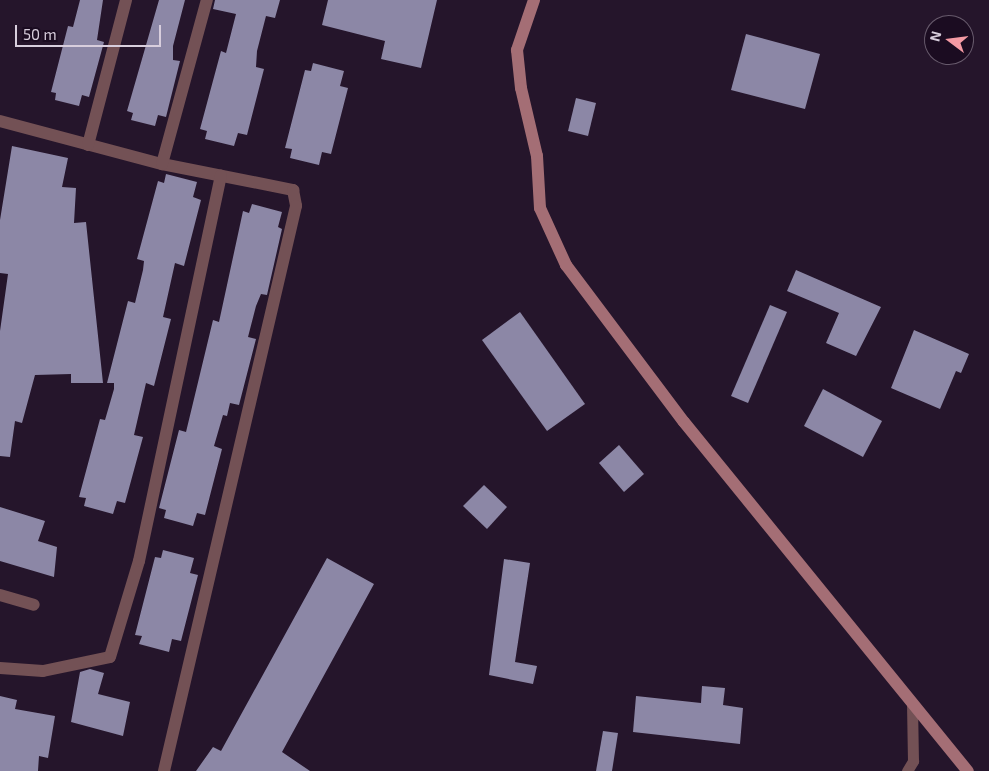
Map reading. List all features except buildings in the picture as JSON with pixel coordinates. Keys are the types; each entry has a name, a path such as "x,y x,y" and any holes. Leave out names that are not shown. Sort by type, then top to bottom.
{"street":[{"path":"88,144 126,0"},
{"path":"162,164 207,0"},
{"path":"534,0 517,50 521,88 537,156 540,208 566,265 684,422 968,771"},
{"path":"0,121 162,164 293,190 296,206 164,771"},
{"path":"0,668 43,670 110,657 139,561 221,176"},
{"path":"0,596 34,605"}],"lane":[{"path":"908,771 913,761 912,703"}]}
